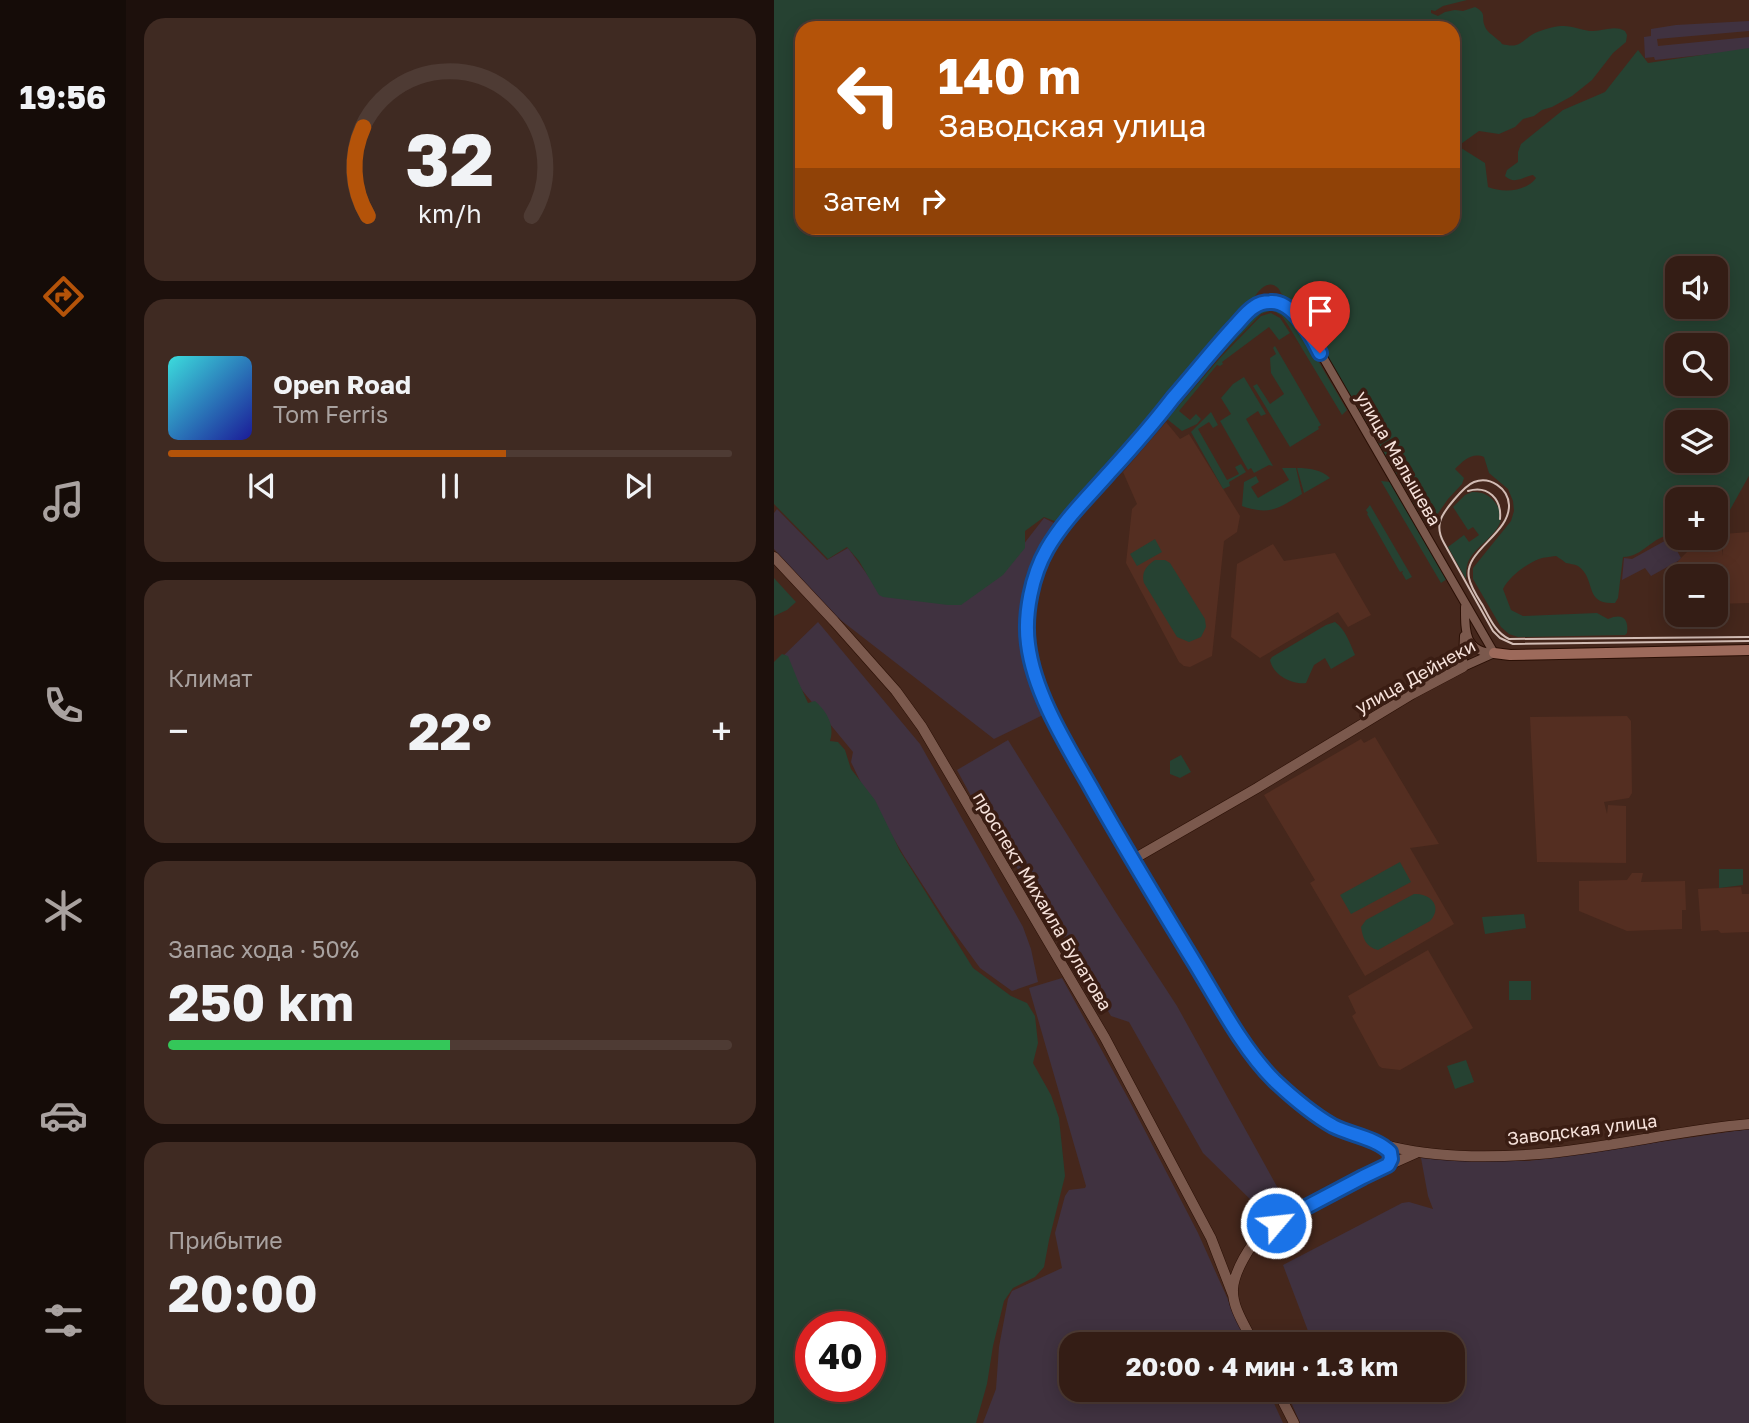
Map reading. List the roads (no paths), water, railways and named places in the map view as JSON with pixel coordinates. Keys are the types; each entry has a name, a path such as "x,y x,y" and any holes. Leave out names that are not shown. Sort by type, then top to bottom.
{"main road":[{"name":"улица Дейнеки","path":"1494,653 1749,650"}],"street":[{"name":"улица Малышева","path":"1275,302 1290,309 1309,333 1494,653"},
{"name":"Заводская улица","path":"1275,302 1254,307 1247,313 1082,504 1047,549 1032,590 1027,632 1036,678 1065,741 1132,860 1258,1061 1302,1105 1333,1125 1383,1145 1418,1153 1468,1157 1538,1154 1749,1124"},
{"name":"проспект Михаила Булатова","path":"774,557 896,691 922,727 1105,1038 1211,1238 1238,1313 1248,1332"},
{"name":"улица Малышева","path":"1460,668 1463,661 1465,604"},
{"path":"1465,626 1466,635 1476,649 1484,653 1494,653"},
{"name":"улица Дейнеки","path":"1132,860 1412,694 1494,653"},
{"path":"1383,1145 1390,1152 1388,1165"},
{"name":"Заводская улица","path":"1233,1295 1241,1264 1265,1231 1363,1177 1418,1153"},
{"path":"1283,1402 1294,1423"}],"tram line":[{"path":"1750,637 1509,639 1494,625 1469,578 1473,559 1502,525 1507,515 1509,505 1505,493 1492,482 1474,482 1459,494 1440,522 1441,538 1493,631 1513,644 1750,641"},
{"path":"1468,491 1482,490 1492,495 1499,505 1500,519"}]}
